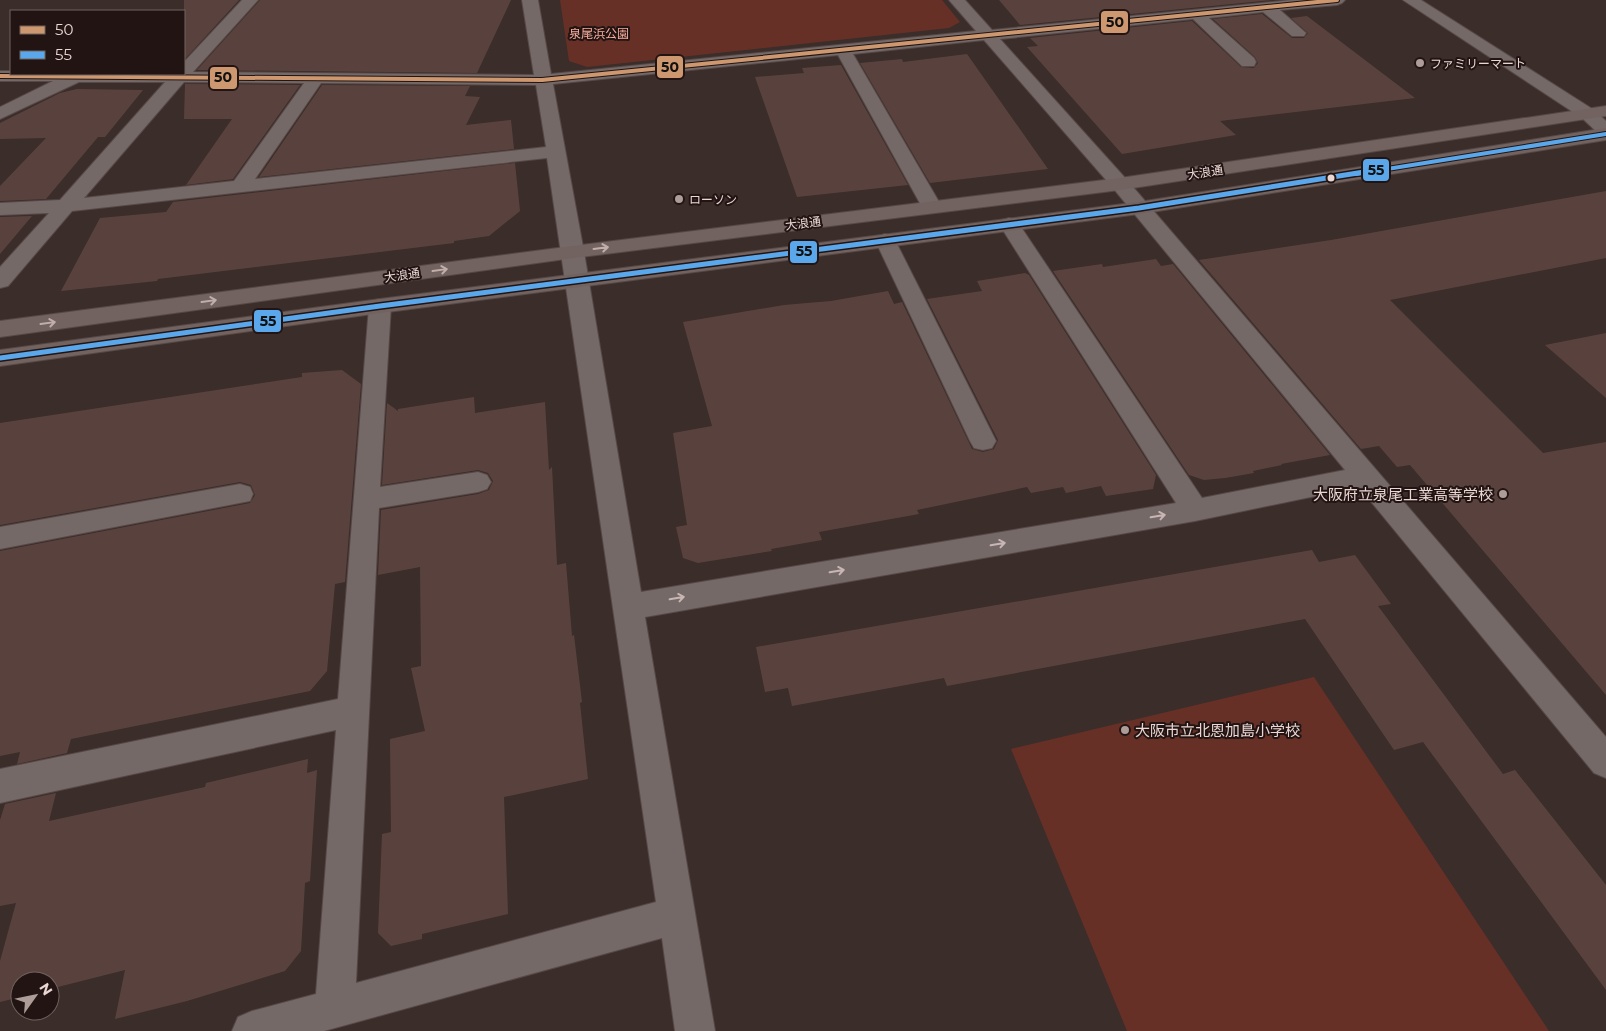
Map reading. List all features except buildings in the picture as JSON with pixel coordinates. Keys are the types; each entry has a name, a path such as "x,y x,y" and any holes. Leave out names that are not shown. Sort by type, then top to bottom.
{"main road":[{"name":"大浪通","path":"0,329 573,252 1120,184 1597,113"},
{"name":"大浪通","path":"0,358 380,306 1140,208 1606,133"}],"street":[{"path":"185,71 250,0"},
{"path":"530,0 542,80 573,252 695,1031"},
{"path":"957,0 1120,184 1606,762"},
{"path":"185,74 316,79 542,80 1337,0"},
{"path":"1411,0 1597,113 1606,133"},
{"path":"1266,7 1298,33"},
{"path":"1196,14 1248,62"},
{"path":"844,50 932,207"},
{"path":"0,76 130,75"},
{"path":"0,281 181,75"},
{"path":"0,114 78,76"},
{"path":"240,186 316,79"},
{"path":"0,209 64,206 556,151"},
{"path":"1009,224 1195,510"},
{"path":"885,240 983,441"},
{"path":"335,1008 366,500 380,306"},
{"path":"629,607 1195,510 1365,476"},
{"path":"366,500 478,482"},
{"path":"0,538 240,494"},
{"path":"0,786 353,711"},
{"path":"252,1031 678,915"}],"green space":[{"name":"泉尾浜公園","path":"560,0 942,0 960,22 949,28 587,67 569,61"},
{"path":"1314,677 1549,1031 1127,1031 1011,749"}],"transit line":[{"name":"50","path":"0,76 542,80 1337,0"},
{"name":"55","path":"0,358 380,306 1139,208 1606,134"}],"place":[{"name":"ファミリーマート","path":"1420,63"},
{"name":"ローソン","path":"679,199"},
{"name":"大阪府立泉尾工業高等学校","path":"1503,494"},
{"name":"大阪市立北恩加島小学校","path":"1125,730"}]}
